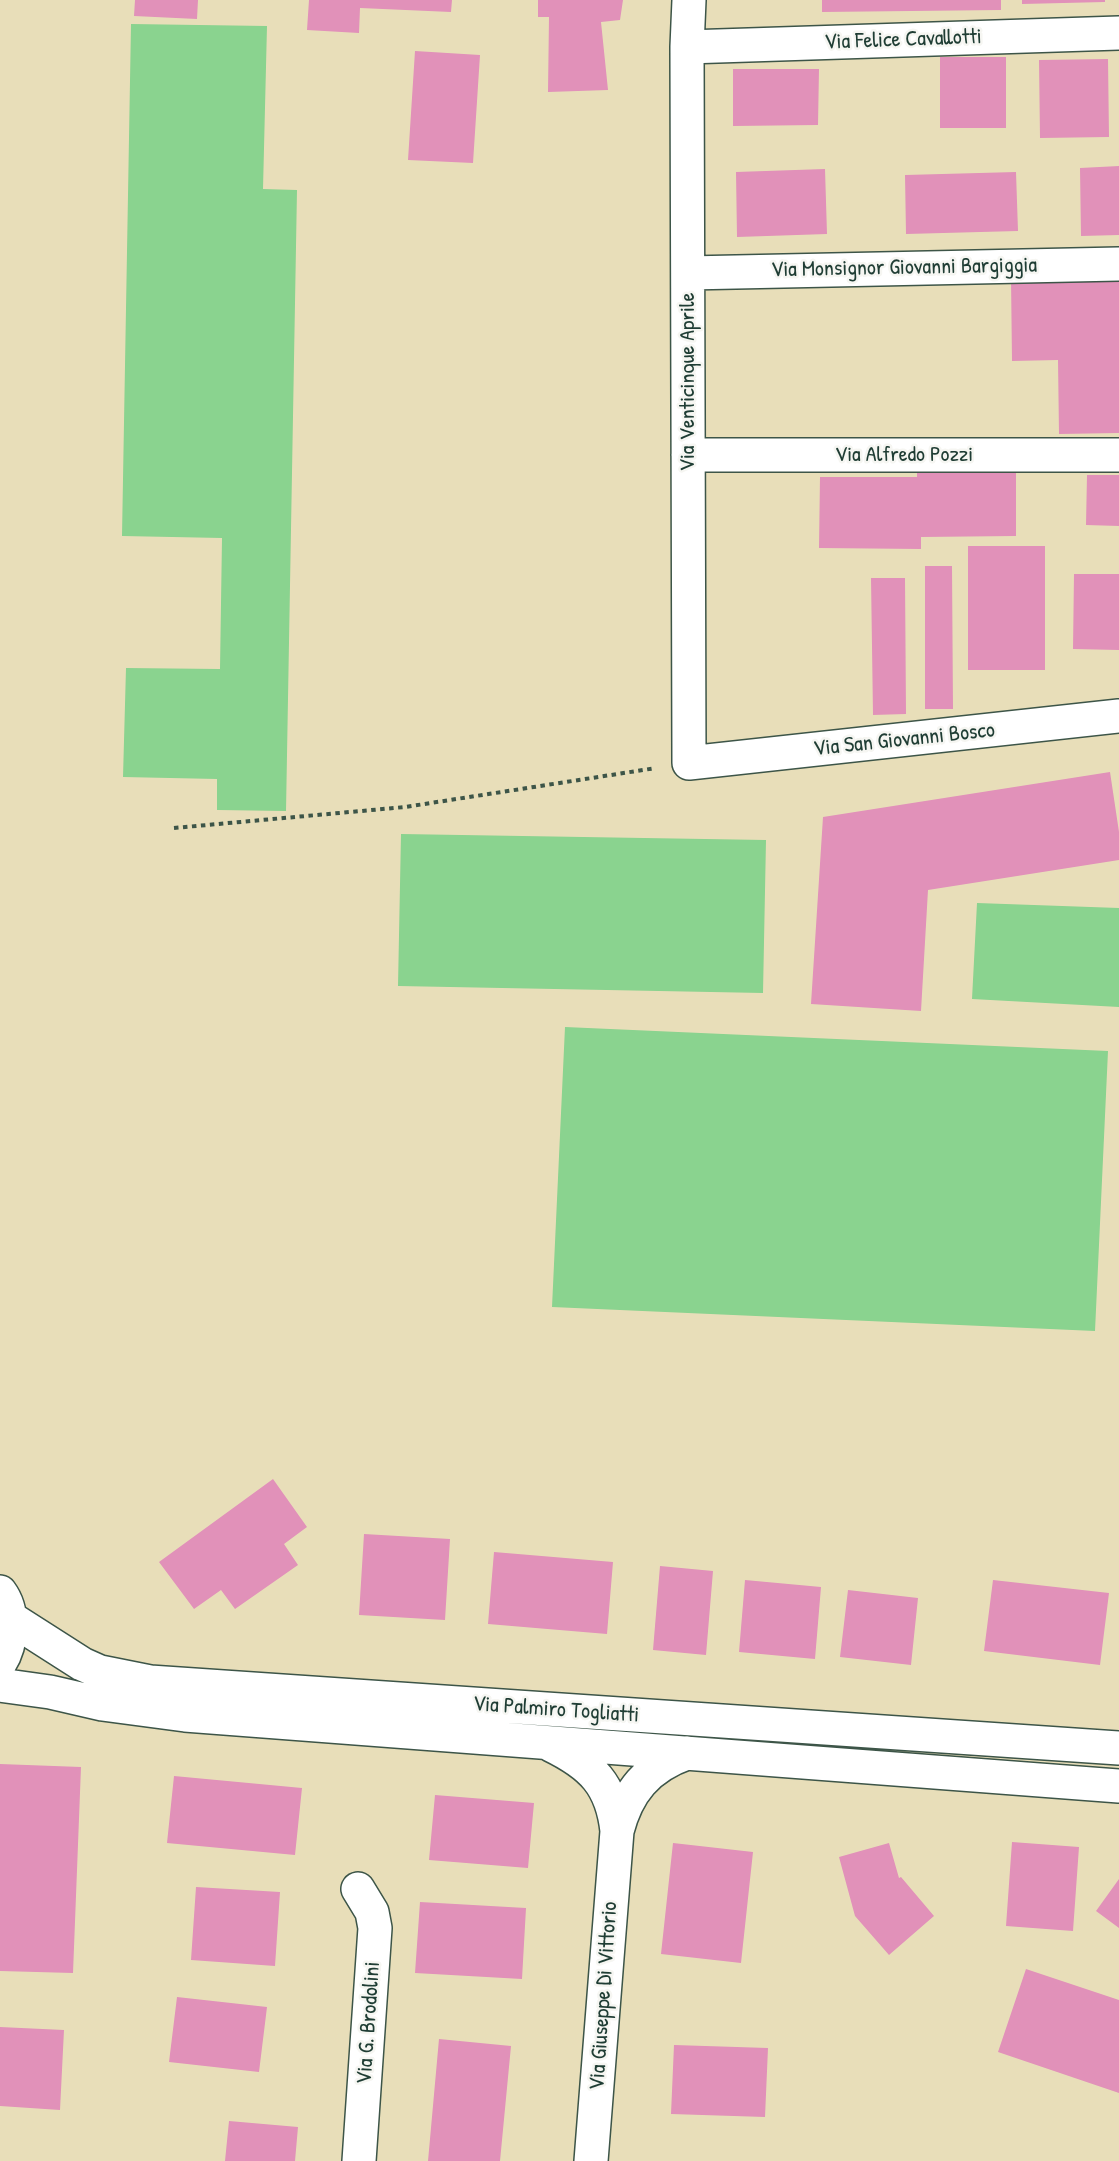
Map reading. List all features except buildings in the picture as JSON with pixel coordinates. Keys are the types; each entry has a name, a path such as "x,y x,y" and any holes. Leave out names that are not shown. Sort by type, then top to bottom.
{"street":[{"name":"Via Venticinque Aprile","path":"689,0 687,47 689,763"},
{"name":"Via Felice Cavallotti","path":"687,47 1119,33"},
{"name":"Via Monsignor Giovanni Bargiggia","path":"688,273 1119,264"},
{"name":"Via Alfredo Pozzi","path":"688,455 1119,455"},
{"name":"Via San Giovanni Bosco","path":"689,763 1119,716"},
{"path":"0,1664 10,1638 5,1605"},
{"name":"Via Palmiro Togliatti","path":"5,1605 82,1664 100,1672 150,1682 1119,1748"},
{"name":"Via Palmiro Togliatti","path":"0,1685 50,1692 102,1704 185,1715 1119,1786"},
{"path":"544,1742 583,1763 597,1777 614,1809 617,1831"},
{"path":"617,1831 622,1811 641,1782 670,1759 687,1753"},
{"name":"Via Giuseppe Di Vittorio","path":"591,2161 617,1831"},
{"name":"Via G. Brodolini","path":"358,1889 372,1912 375,1928 359,2161"}],"path":[{"path":"174,828 405,807 689,763"}],"green space":[{"path":"131,24 267,26 263,189 297,190 286,811 217,810 217,779 123,777 126,668 220,669 222,538 122,536"},
{"path":"401,834 766,840 763,993 398,986"},
{"path":"977,903 1119,908 1119,1007 972,999"},
{"path":"565,1027 1108,1051 1095,1331 552,1307"}]}
